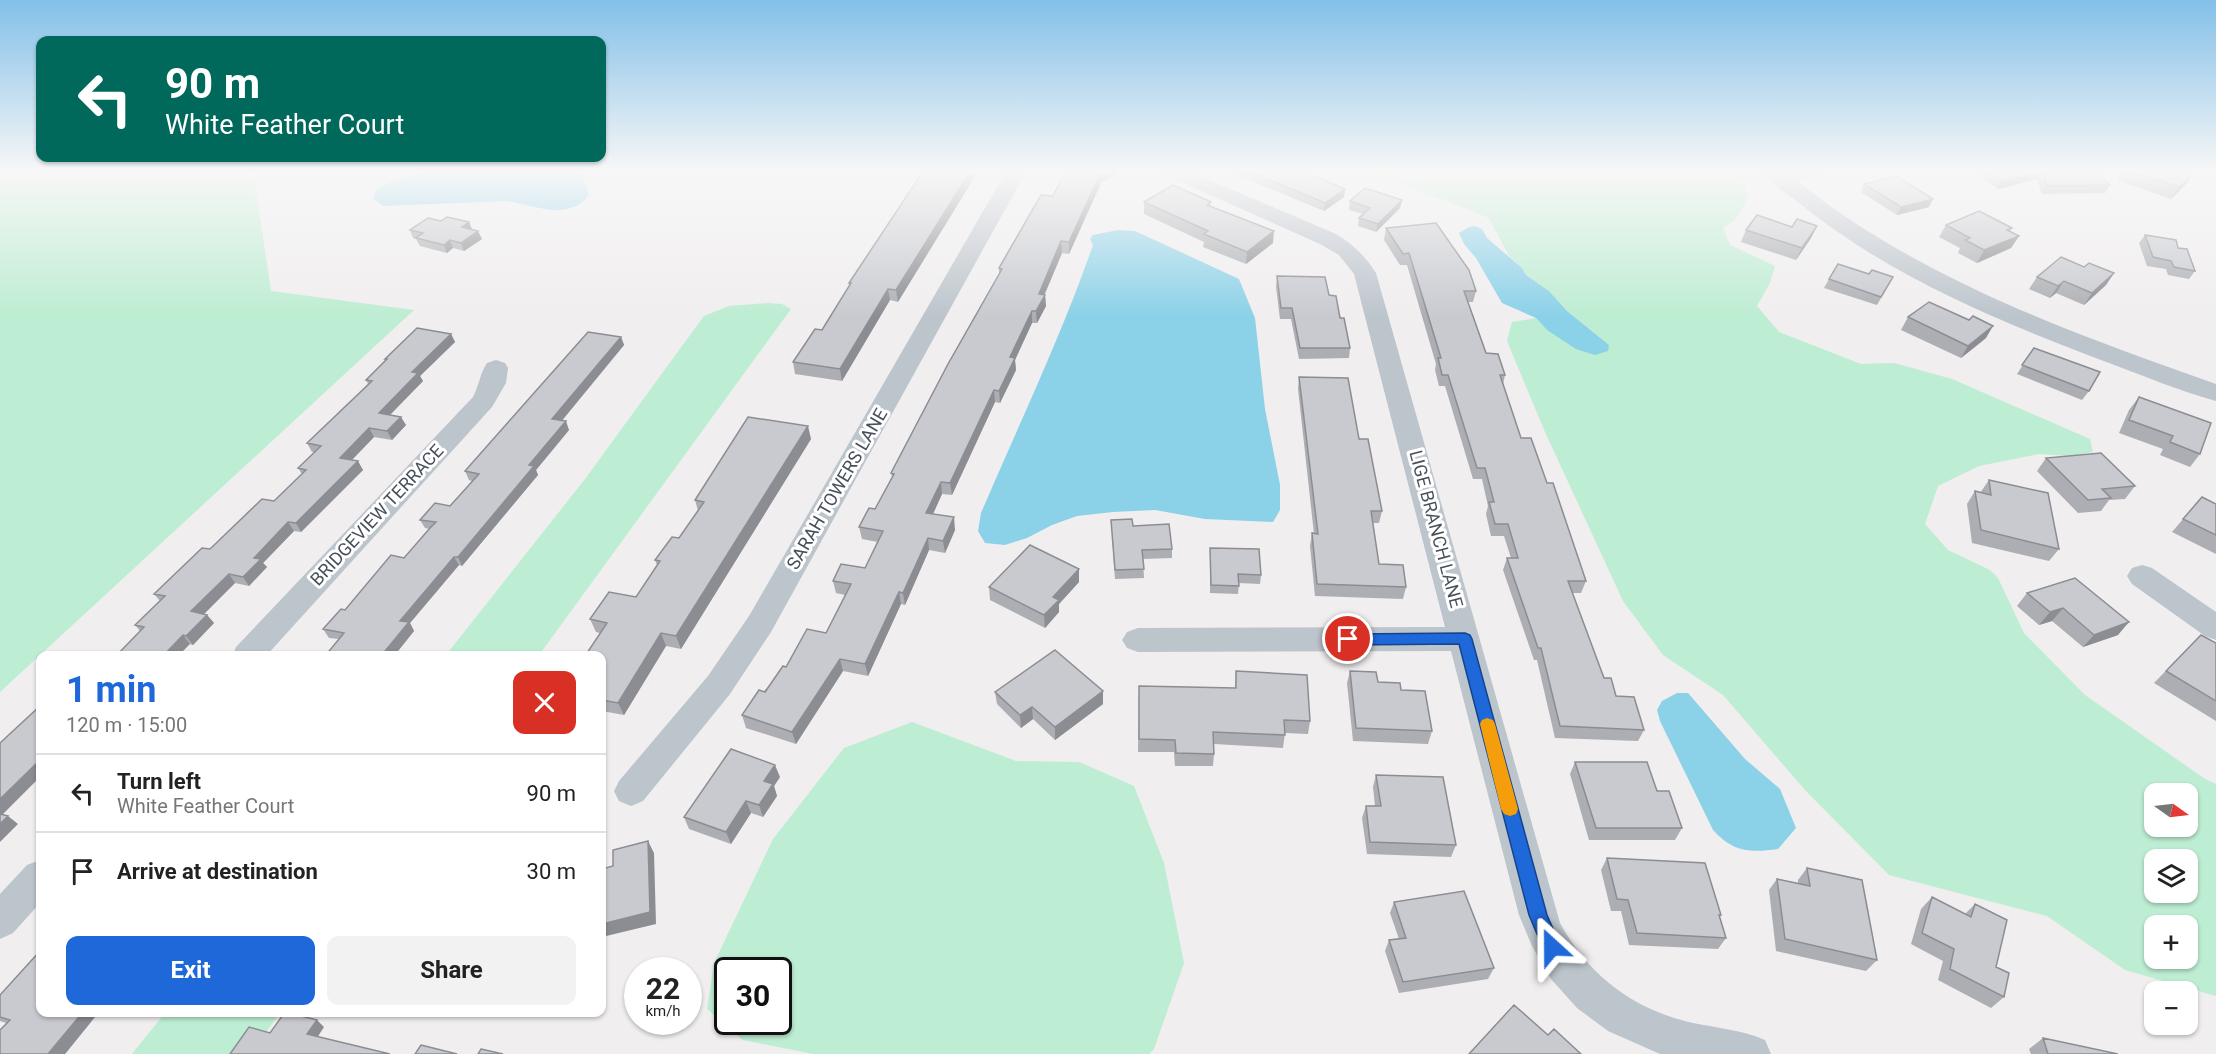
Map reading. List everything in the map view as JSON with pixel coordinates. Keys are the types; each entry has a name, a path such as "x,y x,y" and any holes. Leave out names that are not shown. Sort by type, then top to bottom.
{"street":[{"name":"SARAH TOWERS LANE","path":"631,791 719,685 760,624 989,219"},
{"name":"LIGE BRANCH LANE","path":"1283,219 1347,250 1365,273 1544,931 1566,970 1586,991 1640,1027 1686,1041 1751,1054"},
{"path":"1833,219 1865,240 1951,287 2048,331 2216,393"},
{"name":"BRIDGEVIEW TERRACE","path":"252,651 483,401 493,383 496,368"},
{"path":"2142,576 2216,628"},
{"path":"1138,640 1465,639"},
{"path":"0,921 36,881"}],"green space":[{"path":"0,219 260,219 271,291 414,310 44,651 36,651 36,659 0,692"},
{"path":"1490,219 1736,219 1723,228 1730,245 1775,266 1770,283 1757,306 1779,332 1861,364 1894,363 1952,379 2090,439 2093,452 2070,456 2039,454 1979,466 1938,486 1925,524 1948,550 1990,570 1998,578 2024,633 2085,695 2205,779 2216,784 2216,996 2198,991 2198,981 2164,981 2125,970 2047,916 1889,875 1805,790 1723,695 1663,655 1623,601 1545,432 1507,341 1512,322 1536,318 1547,330 1609,345 1567,311 1549,291 1526,275 1509,256"},
{"path":"768,303 782,304 791,309 542,651 449,651 585,479 704,316 729,306"},
{"path":"912,722 1016,761 1079,762 1134,786 1164,863 1184,963 1154,1049 1149,1054 813,1054 743,1040 737,1035 792,1035 792,957 717,957 773,839 844,748"},
{"path":"714,963 714,1015 707,1009"},
{"path":"162,1017 277,1017 250,1054 132,1054"}],"water":[{"path":"1475,226 1482,229 1487,238 1522,268 1526,275 1549,291 1567,311 1609,345 1608,351 1595,355 1576,349 1547,330 1536,318 1502,303 1459,233"},
{"path":"1118,230 1135,231 1239,279 1255,318 1265,409 1280,485 1280,510 1273,522 1205,519 1155,510 1077,516 1005,545 985,543 978,531 981,513 1067,313 1093,245 1090,239 1093,235"},
{"path":"1677,693 1688,693 1745,759 1780,789 1796,828 1778,849 1750,851 1735,847 1713,830 1660,721 1657,710 1662,701"}],"building":[{"path":"426,219 441,221 457,219 469,222 462,227 478,231 461,243 450,240 444,245 416,238 423,233 410,230"},
{"path":"891,219 940,219 896,290 888,289 840,369 793,362 815,329 822,330 851,283 849,283"},
{"path":"1027,219 1079,219 1069,242 1061,241 1039,294 1045,295 1036,311 1032,311 1010,357 1015,358 999,391 994,390 950,483 941,482 926,513 954,517 943,541 928,538 903,593 899,592 865,664 840,659 792,732 742,715 759,690 765,692 783,666 786,667 807,629 826,633 851,584 833,581 841,564 865,568 883,531 859,527 869,508 875,509 894,474 891,473 948,364 1002,269 999,268"},
{"path":"1182,219 1244,219 1274,231 1247,252 1204,234 1208,231"},
{"path":"1363,219 1383,219 1378,224"},
{"path":"1754,219 1769,219 1792,227 1798,219 1817,226 1802,248 1746,230"},
{"path":"1960,219 1995,219 2012,228 2007,230 2019,236 1984,250 1965,240 1970,238 1946,225"},
{"path":"1436,223 1469,270 1476,291 1464,291 1486,353 1498,354 1505,375 1500,375 1521,438 1531,438 1547,483 1553,483 1586,581 1568,581 1604,678 1611,678 1616,696 1634,697 1644,730 1560,726 1541,648 1538,648 1507,558 1518,558 1508,524 1495,524 1489,502 1494,502 1485,468 1477,468 1448,375 1442,375 1438,358 1441,358 1409,253 1403,254 1386,228"},
{"path":"2145,235 2176,240 2178,248 2187,249 2195,271 2174,267 2171,261 2153,257"},
{"path":"2061,257 2084,267 2089,263 2114,273 2092,293 2064,281 2058,286 2037,277"},
{"path":"1838,264 1869,274 1872,270 1893,277 1881,297 1829,279"},
{"path":"1277,276 1325,277 1329,295 1336,296 1340,318 1344,318 1350,348 1300,348 1292,308 1281,308"},
{"path":"1929,302 1969,320 1973,316 1993,326 1968,346 1908,317"},
{"path":"417,328 451,334 412,372 418,373 379,413 401,417 387,431 369,428 340,458 358,461 296,523 288,522 254,558 261,559 243,577 229,574 191,611 207,615 186,636 183,635 168,651 121,651 144,627 135,625 165,596 154,594 202,548 210,549 262,499 274,501 306,470 298,468 321,446 307,443 372,381 366,380 387,359 385,359"},
{"path":"588,332 621,337 552,419 566,421 529,465 534,466 458,557 454,557 400,621 409,622 385,651 329,651 344,633 323,629 341,609 345,610 391,555 404,558 436,522 420,520 435,503 450,506 479,474 465,471"},
{"path":"2034,348 2100,372 2089,391 2022,365"},
{"path":"1299,377 1348,378 1359,439 1368,439 1382,511 1371,511 1379,564 1403,565 1406,587 1317,584 1312,533 1318,534"},
{"path":"2139,397 2211,423 2200,454 2170,442 2173,436 2129,420"},
{"path":"748,417 808,426 676,636 661,633 618,703 606,701 606,651 588,651 607,623 590,619 609,592 636,597 660,561 655,560 672,537 679,538 704,502 695,500"},
{"path":"2101,453 2135,486 2102,489 2111,498 2088,500 2046,458"},
{"path":"1989,480 2048,493 2059,549 1981,530 1975,491 1991,495"},
{"path":"2202,497 2216,504 2216,535 2183,519"},
{"path":"1132,519 1133,526 1169,524 1172,549 1142,550 1144,569 1115,570 1111,520"},
{"path":"1030,545 1079,569 1053,597 1059,600 1044,615 989,587"},
{"path":"1210,548 1259,549 1261,575 1238,574 1239,586 1211,585"},
{"path":"2075,578 2129,622 2094,635 2063,608 2050,612 2027,593"},
{"path":"2201,635 2216,643 2216,701 2166,671"},
{"path":"1055,650 1103,691 1055,727 1032,707 1020,715 995,692"},
{"path":"1236,671 1307,675 1310,721 1284,720 1285,735 1213,732 1214,754 1176,753 1175,740 1139,739 1139,686 1236,688"},
{"path":"1350,671 1376,672 1378,682 1400,683 1401,690 1425,691 1432,731 1356,728"},
{"path":"36,710 36,764 0,799 0,743"},
{"path":"731,749 775,765 764,781 773,784 759,805 746,801 726,832 684,817"},
{"path":"1575,762 1647,762 1657,791 1669,791 1682,828 1596,828"},
{"path":"1376,775 1443,777 1456,845 1370,842 1366,806 1381,806"},
{"path":"0,814 8,816 0,824"},
{"path":"648,841 650,912 606,923 606,868 613,866 613,850"},
{"path":"1607,858 1705,863 1726,938 1637,933 1628,900 1617,899"},
{"path":"1807,868 1862,880 1877,960 1785,939 1777,879 1810,886"},
{"path":"1464,891 1494,968 1403,982 1389,940 1406,938 1394,902"},
{"path":"1932,897 1971,917 1975,904 2007,920 1996,967 2009,973 2004,997 1950,969 1954,949 1922,933"},
{"path":"36,955 36,1017 79,1017 48,1054 0,1054 0,1030 10,1020 0,1017 0,995"},
{"path":"1514,1005 1548,1035 1554,1029 1581,1054 1469,1054"},
{"path":"281,1017 305,1017 317,1020 307,1034 390,1054 230,1054 249,1027 270,1033"},
{"path":"2043,1038 2118,1054 2048,1054"},
{"path":"421,1045 457,1054 415,1054"},
{"path":"481,1049 503,1054 478,1054"}],"slow traffic":[{"path":"1487,724 1510,809"}],"route":[{"path":"1348,639 1465,639 1538,915 1552,947"}]}
